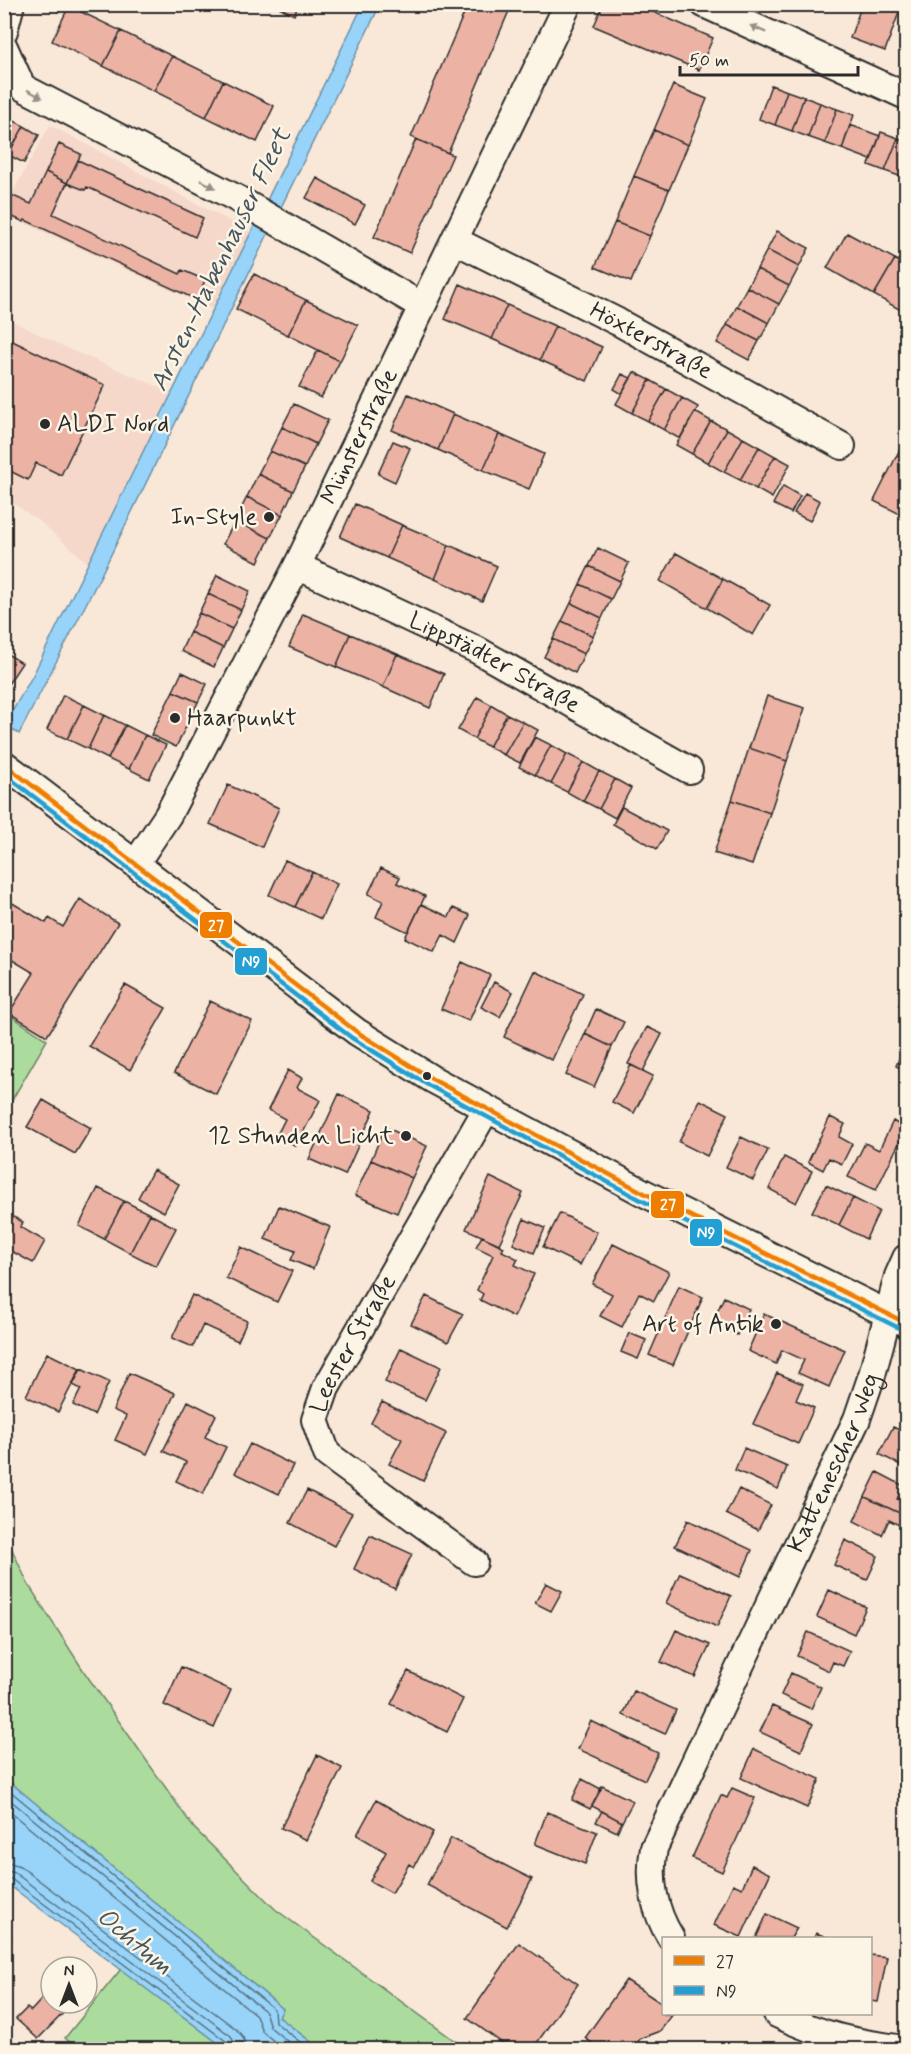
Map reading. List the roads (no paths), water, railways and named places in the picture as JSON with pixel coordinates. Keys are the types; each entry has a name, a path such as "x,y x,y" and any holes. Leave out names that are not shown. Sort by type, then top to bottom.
{"street":[{"path":"4,31 11,4"},
{"name":"Münsterstraße","path":"136,863 168,815 297,566 422,306 456,241 568,4"},
{"path":"704,4 906,96"},
{"path":"4,47 22,87 236,198 422,306"},
{"name":"Höxterstraße","path":"456,241 618,322 842,446"},
{"name":"Lippstädter Straße","path":"297,566 477,650 689,770"},
{"path":"4,764 357,1032 486,1110 644,1193 897,1318"},
{"name":"Leester Straße","path":"474,1562 327,1454 315,1420 326,1388 486,1110"},
{"name":"Kattenescher Weg","path":"670,1937 663,1926 654,1894 650,1869 654,1848 857,1419 872,1375 897,1318 906,1258"},
{"path":"781,2015 813,2031 862,2044 906,2049"}],"water":[{"path":"363,5 380,5 101,575 19,734 5,724 33,675"},
{"name":"Ochtum","path":"5,1778 283,2009 279,2017 320,2049 226,2049 5,1882"}],"place":[{"name":"ALDI Nord","path":"45,424"},
{"name":"In-Style","path":"269,517"},
{"name":"Haarpunkt","path":"175,718"},
{"name":"12 Stunden Licht","path":"406,1136"},
{"name":"Art of Antik","path":"776,1324"}],"water label":[{"name":"Arsten-Habenhauser Fleet","path":"221,260"}]}
